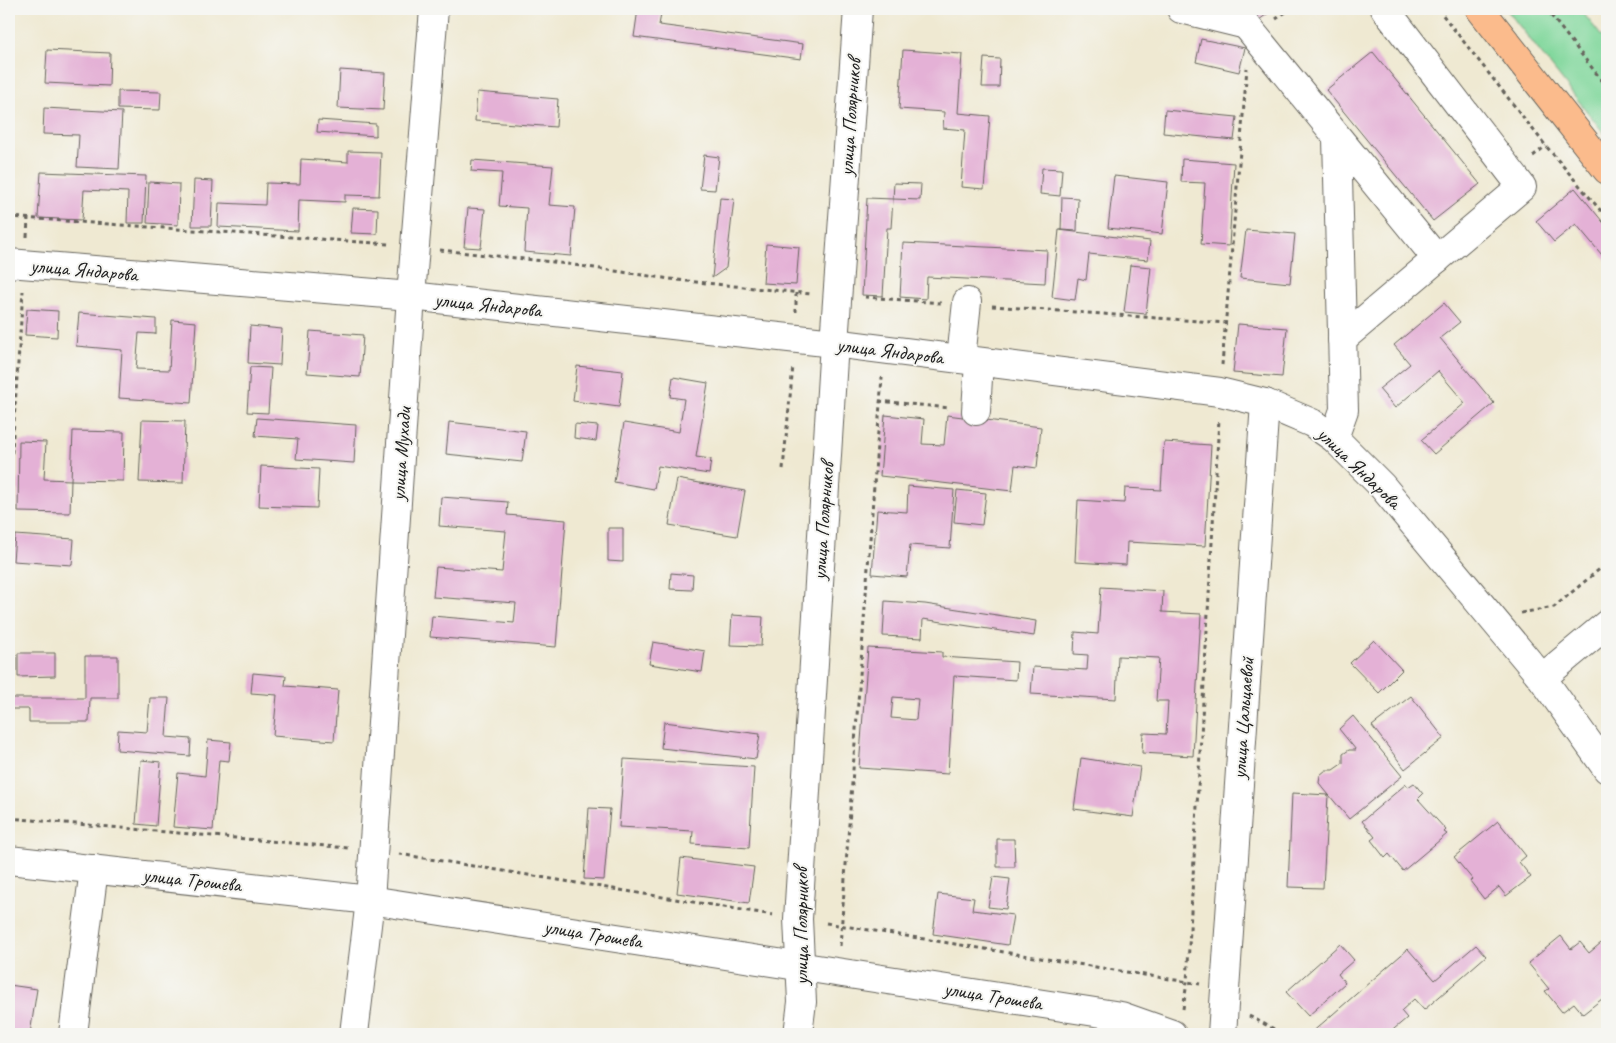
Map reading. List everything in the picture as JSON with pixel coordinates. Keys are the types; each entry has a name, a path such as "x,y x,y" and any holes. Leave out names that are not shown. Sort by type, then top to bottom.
{"main road":[{"path":"1480,9 1607,170"}],"street":[{"name":"улица Мухади","path":"354,1034 370,900 411,296 434,9"},
{"name":"улица Полярников","path":"798,1034 802,1002 798,919 837,296 858,9"},
{"path":"1181,9 1244,24 1437,259"},
{"path":"1342,339 1522,187 1385,9"},
{"path":"1262,451 1275,436 1292,426 1323,430 1344,410 1337,138"},
{"name":"улица Яндарова","path":"17,264 411,296 834,343 1220,392 1265,402 1323,430 1382,486 1542,678 1607,769"},
{"path":"967,303 970,361 976,411"},
{"name":"улица Цальцаевой","path":"1222,1034 1265,402"},
{"path":"1542,678 1607,624"},
{"name":"улица Трошева","path":"9,860 370,900 1177,1026"},
{"path":"73,1034 94,869"}],"path":[{"path":"1177,1026 1188,982 1220,392 1246,73 1244,24 1264,28 1290,9"},
{"path":"1438,9 1546,146 1607,218"},
{"path":"1546,9 1607,87"},
{"path":"9,217 377,242 796,293 967,303 1226,323"},
{"path":"9,493 17,264 28,218"},
{"path":"783,469 789,388 796,339 796,293"},
{"path":"838,972 879,401 886,350"},
{"path":"879,401 976,411"},
{"path":"1492,618 1554,607 1607,563"},
{"path":"9,818 373,850 1216,986 1223,1001 1274,1029 1278,1034"}],"green space":[{"path":"1506,9 1580,9 1607,43 1607,137"}],"building":[{"path":"638,9 662,9 659,25 803,44 801,59 634,37"},
{"path":"1250,9 1274,9 1259,20"},
{"path":"1201,39 1245,48 1239,72 1196,62"},
{"path":"47,50 110,53 109,86 45,83"},
{"path":"903,50 962,54 958,113 990,116 984,189 961,187 965,130 943,128 944,112 899,109"},
{"path":"1373,52 1480,184 1433,221 1326,90"},
{"path":"984,58 1000,59 999,87 982,87"},
{"path":"340,70 385,73 383,110 338,108"},
{"path":"118,91 161,92 160,110 118,109"},
{"path":"477,92 558,99 556,127 475,121"},
{"path":"44,108 122,112 119,169 77,167 79,135 43,134"},
{"path":"1165,110 1237,117 1234,140 1163,133"},
{"path":"318,120 376,124 376,136 317,132"},
{"path":"348,151 381,152 379,196 345,195 345,202 299,200 298,231 218,227 219,203 265,205 266,183 300,184 301,159 348,162"},
{"path":"704,155 719,157 715,190 700,189"},
{"path":"1182,159 1234,163 1229,246 1201,244 1205,183 1181,182"},
{"path":"472,160 553,166 549,205 575,207 571,256 524,252 527,208 499,206 502,173 471,171"},
{"path":"1042,168 1062,169 1060,196 1040,194"},
{"path":"41,172 146,176 144,223 127,223 128,192 84,190 82,220 38,218"},
{"path":"1114,176 1168,182 1162,234 1108,228"},
{"path":"194,180 213,181 211,226 192,226"},
{"path":"149,182 179,184 178,225 147,223"},
{"path":"894,183 921,184 920,200 893,199"},
{"path":"1575,188 1607,227 1607,261 1576,224 1554,242 1536,221"},
{"path":"1062,197 1078,198 1077,231 1061,230"},
{"path":"720,198 734,199 726,268 712,278"},
{"path":"867,198 893,199 891,228 887,228 883,296 862,295"},
{"path":"353,208 378,209 377,234 351,233"},
{"path":"468,208 485,209 481,248 464,247"},
{"path":"1059,230 1150,241 1148,260 1089,254 1086,280 1078,278 1075,300 1052,297"},
{"path":"1246,230 1295,234 1290,283 1240,278"},
{"path":"903,243 1047,250 1045,283 927,277 926,299 900,297"},
{"path":"766,244 799,247 796,285 763,283"},
{"path":"1130,265 1151,267 1146,314 1124,312"},
{"path":"1444,303 1460,322 1440,338 1494,403 1434,454 1421,440 1465,403 1438,371 1395,408 1379,389 1410,364 1394,345"},
{"path":"27,309 58,311 57,337 25,335"},
{"path":"79,313 156,319 156,334 139,333 136,369 169,370 172,320 196,322 191,403 119,398 122,350 76,346"},
{"path":"1238,324 1287,328 1282,377 1233,373"},
{"path":"250,326 282,329 280,365 248,363"},
{"path":"310,331 363,335 360,377 307,373"},
{"path":"577,366 623,371 619,407 573,401"},
{"path":"250,367 271,368 268,413 247,412"},
{"path":"673,377 708,383 696,457 711,459 709,474 658,466 654,489 614,482 624,423 679,432 684,399 670,397"},
{"path":"885,415 924,419 922,444 944,445 947,415 1041,427 1037,468 1015,465 1012,491 880,476"},
{"path":"257,418 356,425 354,463 296,459 298,439 255,436"},
{"path":"142,420 185,421 183,483 139,482"},
{"path":"449,422 526,431 522,462 446,454"},
{"path":"575,424 598,426 596,441 574,438"},
{"path":"73,431 124,432 123,481 71,480"},
{"path":"19,441 46,442 44,479 71,480 70,513 18,512"},
{"path":"1164,442 1211,445 1205,546 1127,542 1126,565 1075,562 1078,500 1124,503 1125,488 1161,490"},
{"path":"261,466 319,469 317,508 259,506"},
{"path":"677,479 745,491 737,536 669,525"},
{"path":"908,486 954,490 950,548 910,545 907,577 872,574 877,510 907,512"},
{"path":"957,490 986,493 982,525 954,522"},
{"path":"441,497 508,502 507,515 566,520 556,647 430,637 432,616 514,623 516,603 433,597 436,567 502,572 506,531 439,526"},
{"path":"608,528 623,528 623,562 608,561"},
{"path":"15,535 74,539 72,565 13,561"},
{"path":"671,573 693,575 692,590 670,589"},
{"path":"1101,587 1163,591 1162,612 1201,614 1193,756 1142,753 1143,733 1166,734 1168,701 1156,701 1159,658 1118,656 1116,699 1031,694 1033,667 1087,670 1088,655 1074,654 1075,632 1098,634"},
{"path":"885,601 925,604 1036,621 1034,636 923,619 922,638 883,636"},
{"path":"732,615 763,617 761,646 730,645"},
{"path":"1374,640 1402,670 1379,693 1350,663"},
{"path":"653,642 705,651 702,672 649,664"},
{"path":"868,648 942,652 942,657 1017,662 1016,680 954,676 948,774 859,768","holes":["893,697 918,699 916,720 891,718"]},
{"path":"18,653 55,653 55,676 18,677"},
{"path":"85,656 118,656 118,698 90,698 89,722 29,722 29,709 9,709 9,698 85,698"},
{"path":"253,673 286,676 285,686 338,690 334,741 273,736 277,695 251,693"},
{"path":"1411,696 1444,738 1405,769 1372,726"},
{"path":"150,698 169,698 166,737 191,739 190,756 117,750 118,730 147,732"},
{"path":"1353,716 1402,776 1349,819 1319,783 1320,775 1326,770 1333,770 1343,763 1343,754 1349,750 1356,750 1339,729"},
{"path":"664,722 760,734 756,759 661,748"},
{"path":"208,740 231,742 229,761 219,760 213,830 173,827 178,773 205,776"},
{"path":"1081,758 1140,767 1133,817 1074,809"},
{"path":"624,759 754,767 749,848 692,844 693,831 619,827"},
{"path":"141,760 161,762 156,826 136,824"},
{"path":"1414,783 1423,794 1418,799 1446,830 1444,832 1447,834 1403,871 1389,854 1385,858 1371,840 1375,837 1362,821 1406,784 1408,787"},
{"path":"1292,793 1328,795 1323,888 1288,887"},
{"path":"589,808 610,809 604,880 584,879"},
{"path":"1498,821 1526,856 1519,862 1531,877 1506,896 1499,887 1484,899 1470,881 1473,880 1454,857"},
{"path":"997,839 1014,839 1015,867 997,867"},
{"path":"681,858 754,867 749,903 677,893"},
{"path":"993,877 1010,879 1006,909 988,907"},
{"path":"938,894 974,898 972,910 1013,915 1008,945 933,934"},
{"path":"1561,936 1571,949 1580,942 1589,953 1607,938 1607,995 1583,1014 1574,1003 1562,1012 1545,991 1549,989 1528,963"},
{"path":"1340,944 1354,960 1338,974 1345,983 1308,1016 1286,992"},
{"path":"1476,945 1486,956 1424,1010 1414,999 1401,1011 1407,1018 1388,1034 1310,1034 1408,949 1435,980"},
{"path":"9,985 37,989 30,1034 9,1034"}]}
